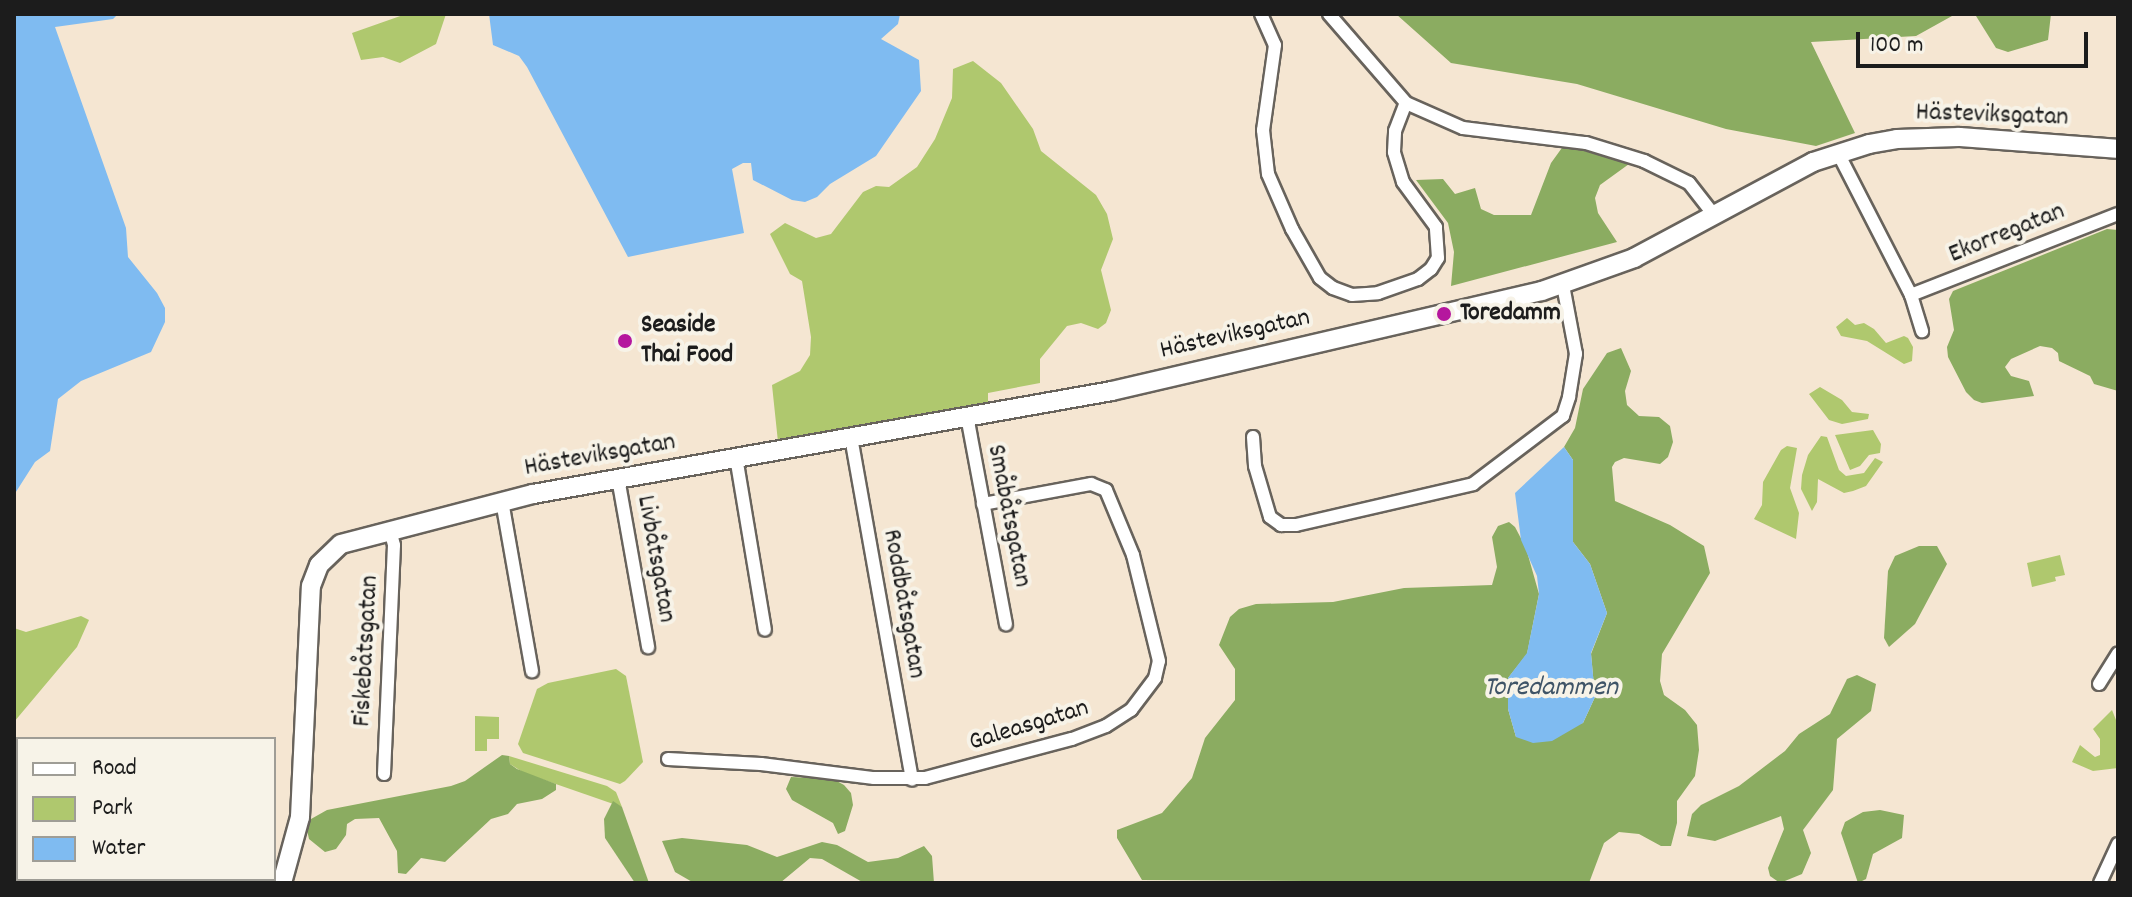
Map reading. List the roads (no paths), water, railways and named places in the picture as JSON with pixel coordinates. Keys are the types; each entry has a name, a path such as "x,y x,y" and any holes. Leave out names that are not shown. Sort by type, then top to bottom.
{"street":[{"path":"1261,14 1275,45 1263,130 1268,174 1292,229 1320,278 1333,288 1352,295 1378,293 1418,279 1431,269 1438,258 1436,227 1403,182 1394,152 1395,131 1406,103"},
{"path":"1329,14 1406,103 1463,128 1570,140 1644,161 1689,183 1713,214"},
{"name":"Hästeviksgatan","path":"282,883 300,817 311,586 319,565 341,544 502,501 1112,391 1563,285 1634,258 1813,162 1897,139 2008,139 2118,149"},
{"path":"1838,153 1911,295 1922,331"},
{"name":"Ekorregatan","path":"1911,295 2118,214"},
{"path":"1253,437 1255,466 1270,517 1281,525 1296,525 1473,484 1563,416 1576,354 1563,285"},
{"name":"Småbåtsgatan","path":"967,416 1006,624"},
{"name":"Roddbåtsgatan","path":"851,437 912,780"},
{"path":"736,457 765,630"},
{"name":"Livbåtsgatan","path":"618,478 648,647"},
{"name":"Galeasgatan","path":"668,759 761,764 912,780 1011,756 1104,727 1140,701 1158,671 1156,643 1133,555 1106,490 1091,484 983,504"},
{"path":"502,501 532,671"},
{"name":"Fiskebåtsgatan","path":"384,774 394,545 390,530"},
{"path":"2099,684 2118,654"},
{"path":"2100,883 2118,844"}],"water":[{"path":"14,14 118,14 113,19 55,27 126,228 128,257 157,293 165,308 165,322 151,352 81,381 58,399 50,451 35,462 14,495"},
{"path":"489,14 900,14 898,24 881,39 919,60 921,91 876,156 830,184 817,197 805,202 792,200 753,180 751,163 743,163 732,169 744,233 628,257 527,67 519,56 493,45"},
{"name":"Toredammen","path":"1564,447 1573,460 1573,542 1590,564 1607,613 1591,653 1595,697 1583,723 1552,741 1533,743 1516,737 1508,709 1508,678 1527,653 1539,594 1537,576 1521,540 1515,493"}],"place":[{"name":"Toredamm","path":"1444,314"},
{"name":"Seaside Thai Food","path":"625,341"}]}
